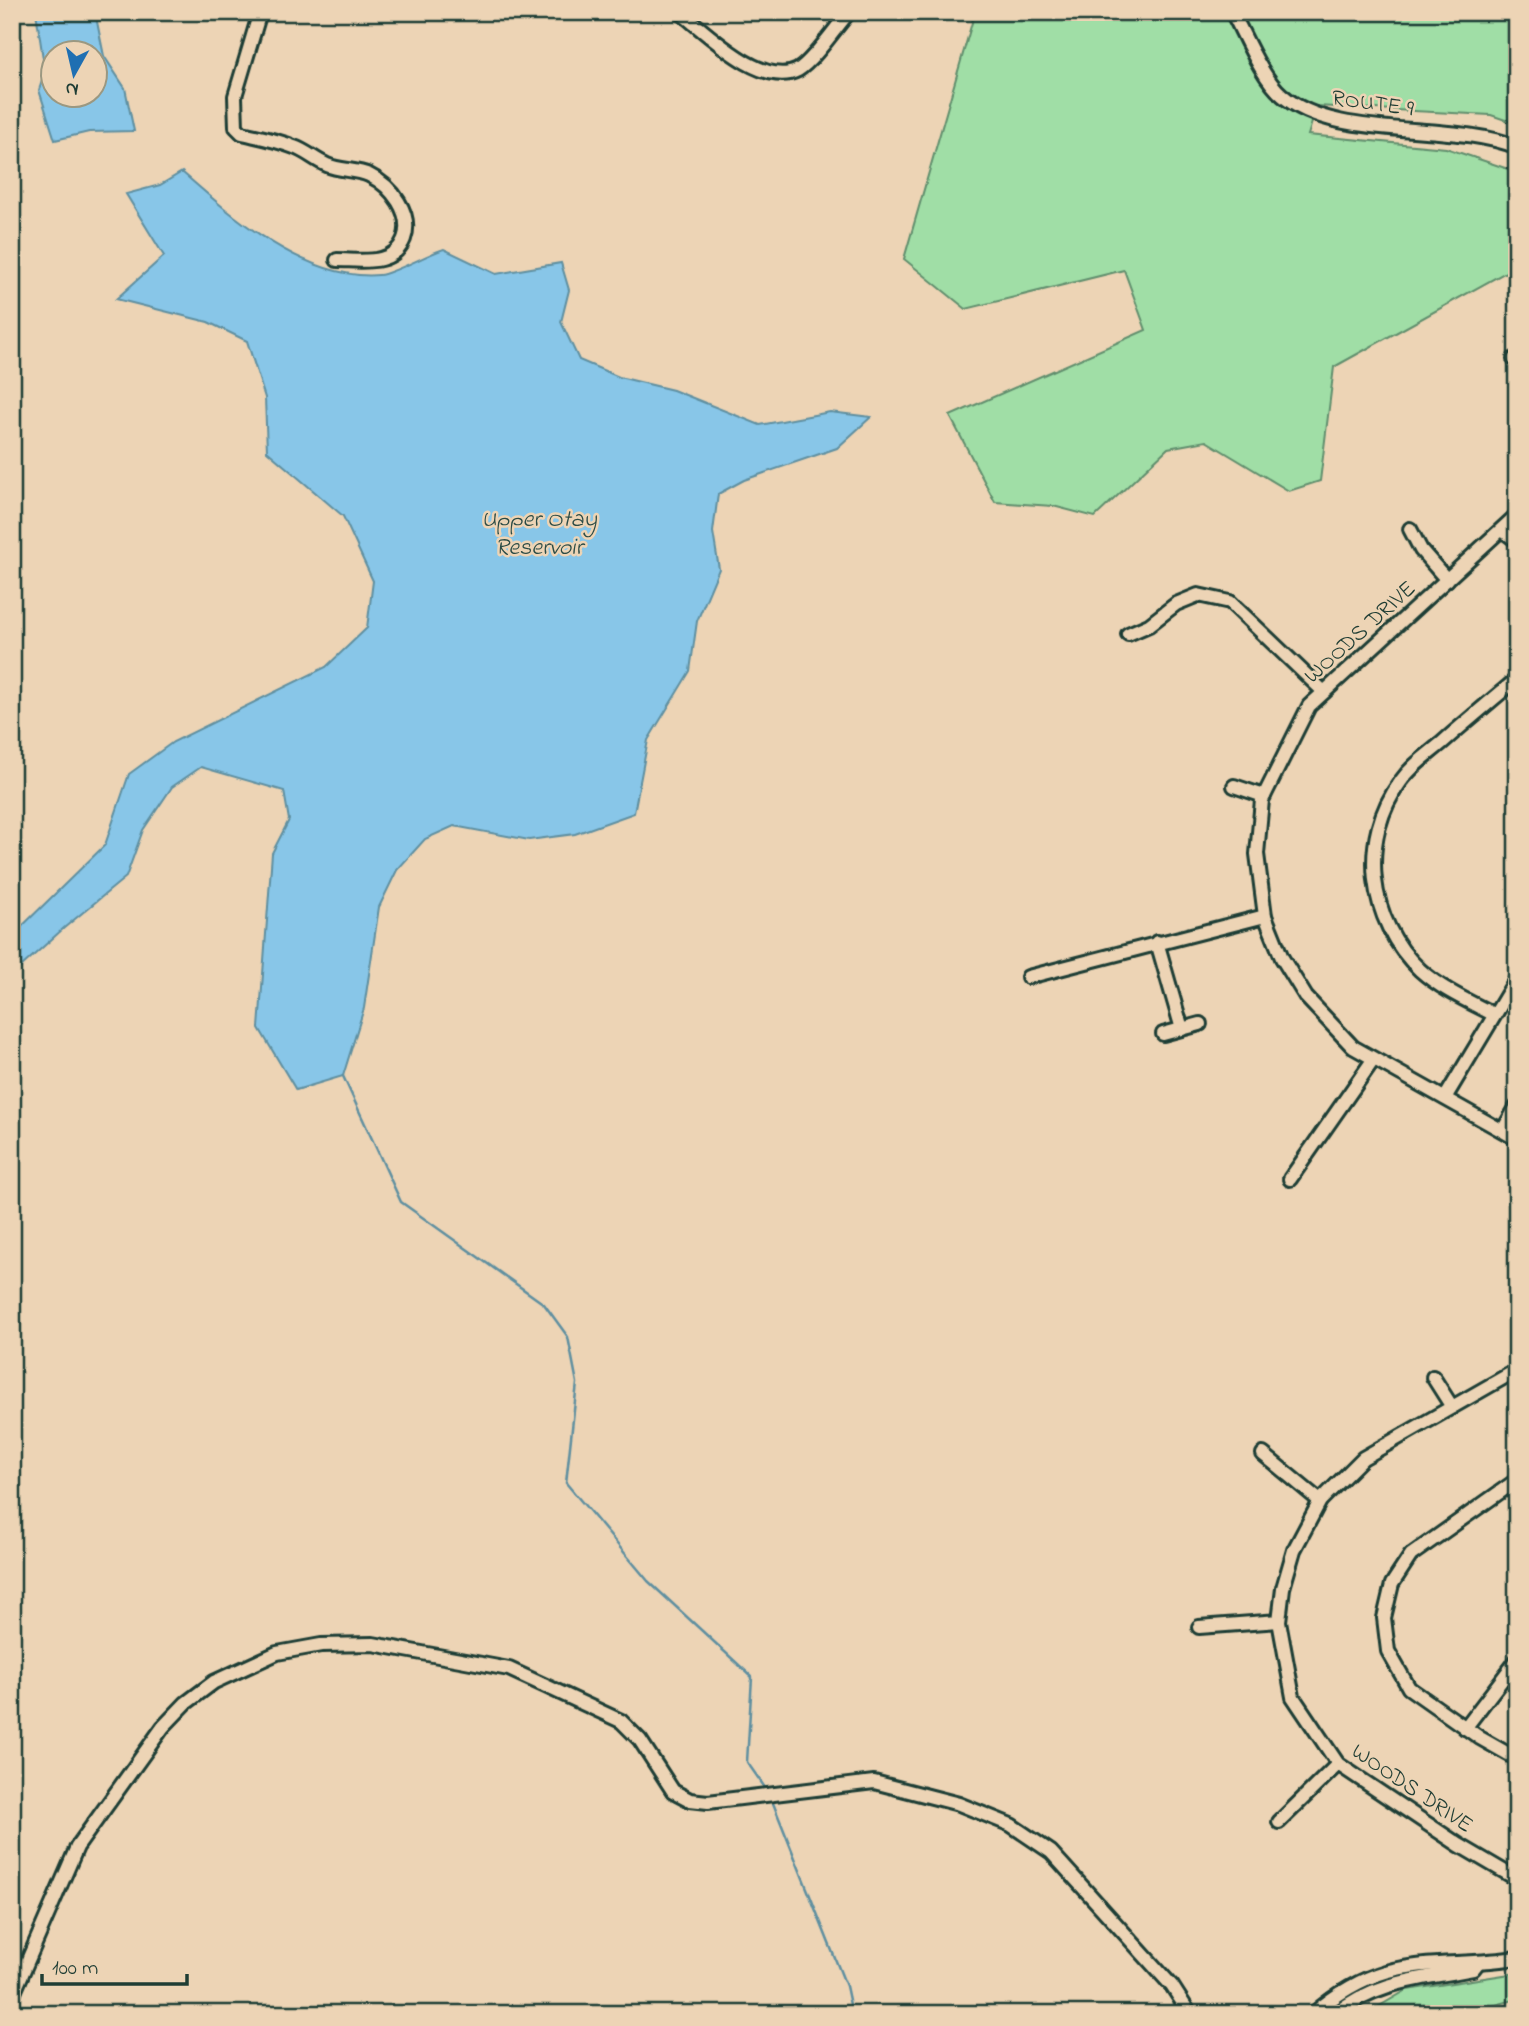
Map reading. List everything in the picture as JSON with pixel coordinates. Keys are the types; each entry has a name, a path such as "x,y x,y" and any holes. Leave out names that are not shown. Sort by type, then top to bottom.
{"street":[{"path":"260,12 235,96 236,127 242,133 295,147 329,166 369,175 397,200 405,214 408,229 402,244 393,254 379,260 337,260"},
{"path":"680,12 752,66 776,74 800,68 849,12"},
{"path":"1088,12 1100,12"},
{"name":"ROUTE 9","path":"1232,12 1276,89 1302,109 1336,120 1484,137 1517,147"},
{"name":"WOODS DRIVE","path":"1517,515 1309,706 1264,796 1257,855 1265,916 1282,958 1306,997 1353,1047 1517,1139"},
{"path":"1410,529 1421,550 1447,580"},
{"path":"1502,530 1517,541"},
{"path":"1128,634 1149,625 1176,604 1198,595 1230,602 1324,692"},
{"path":"1493,1014 1433,981 1404,952 1381,910 1373,859 1381,818 1400,781 1517,679"},
{"path":"1234,786 1264,796"},
{"path":"1028,977 1265,916"},
{"path":"1157,942 1181,1029"},
{"path":"1445,1098 1517,978"},
{"path":"1163,1034 1200,1024"},
{"path":"1290,1179 1373,1060"},
{"path":"1503,1130 1517,1106"},
{"name":"WOODS DRIVE","path":"1517,1370 1363,1458 1320,1501 1294,1550 1283,1588 1279,1621 1293,1697 1338,1764 1459,1845 1517,1879"},
{"path":"1433,1377 1452,1407"},
{"path":"1263,1454 1320,1501"},
{"path":"1517,1480 1419,1547 1397,1574 1387,1602 1386,1641 1402,1680 1416,1696 1517,1759"},
{"path":"1199,1627 1279,1621"},
{"path":"12,1997 77,1847 173,1715 214,1682 261,1658 308,1646 361,1644 482,1662 541,1682 628,1727 640,1740 669,1786 690,1800 736,1800 874,1782 959,1804 1012,1825 1051,1852 1172,1986 1191,2014"},
{"path":"1465,1728 1517,1660"},
{"path":"1279,1822 1338,1764"},
{"path":"1314,2014 1356,1984 1390,1970 1434,1962 1477,1964 1517,1958"},
{"path":"1335,2014 1363,1995 1396,1982 1473,1969 1477,1964"}],"green space":[{"path":"975,12 1517,12 1517,124 1491,115 1317,106 1308,135 1446,148 1517,172 1517,266 1334,367 1320,481 1289,491 1206,441 1168,448 1095,517 1053,506 995,502 950,416 1146,330 1124,270 966,309 904,259"},
{"path":"1517,1973 1517,1999 1464,2014 1366,2014 1407,1990"}],"water":[{"path":"36,12 95,12 100,38 40,38"},
{"path":"108,62 125,88 134,131 89,132 55,140 45,108 108,108"},
{"name":"Upper Otay Reservoir","path":"182,172 224,208 272,243 325,268 352,274 379,275 444,249 496,274 561,263 569,290 561,322 579,360 619,377 673,390 760,425 830,412 871,417 837,448 744,480 718,494 713,532 719,569 697,621 690,671 648,740 634,813 575,834 529,840 454,826 425,839 397,870 379,907 364,1008 343,1076 296,1090 259,1028 272,853 289,820 284,791 201,767 172,787 143,830 126,877 12,975 12,936 105,845 129,774 173,742 326,667 367,628 373,581 343,516 267,451 265,398 247,341 208,322 116,299 164,256 126,194 160,185"}],"waterway":[{"path":"343,1076 401,1202 544,1304 568,1337 577,1383 566,1483 648,1581 752,1677 747,1762 768,1792"},
{"path":"771,1798 846,1986 852,2014"}]}
